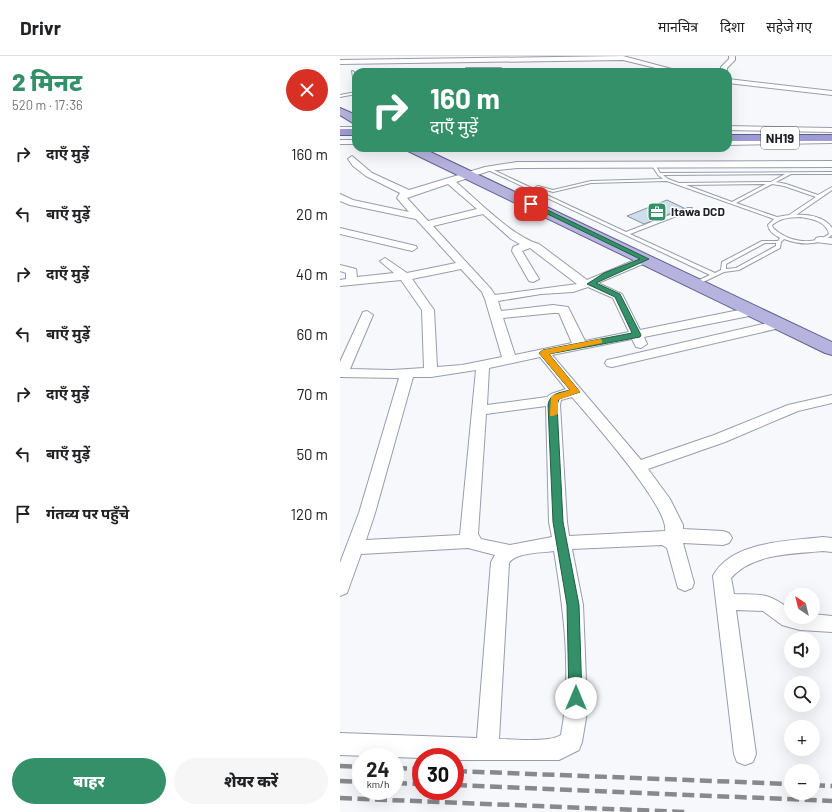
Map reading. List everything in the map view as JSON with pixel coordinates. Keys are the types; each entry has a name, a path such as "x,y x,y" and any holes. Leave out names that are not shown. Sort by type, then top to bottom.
{"highway":[{"name":"NH19","path":"732,131 832,133"},
{"path":"340,132 352,132"},
{"path":"340,137 352,137"},
{"name":"NH19","path":"732,138 832,138"},
{"path":"732,143 787,138"}],"main road":[{"path":"340,111 352,117"},
{"path":"340,117 352,121"},
{"path":"420,152 697,283 832,349"}],"street":[{"path":"724,68 732,60 732,56"},
{"path":"340,62 388,58 575,57 619,58 663,68"},
{"path":"732,81 832,93"},
{"path":"340,129 352,129"},
{"path":"732,131 832,130"},
{"path":"732,143 832,141"},
{"path":"340,142 352,142"},
{"path":"351,162 407,193"},
{"path":"510,360 491,299 487,291 402,198 402,196 407,193 467,175 517,165 832,164"},
{"path":"449,180 515,238 529,245 535,246 582,282 618,296 646,356"},
{"path":"340,197 350,202 423,220 483,211"},
{"path":"340,231 412,248"},
{"path":"529,245 519,248 517,251 533,279"},
{"path":"491,299 541,291 573,289 589,284 607,274 646,259"},
{"path":"385,261 404,276 428,310 431,373"},
{"path":"345,282 420,275 463,265"},
{"path":"340,268 352,271 345,282"},
{"path":"495,315 553,309 564,310 579,342 577,346"},
{"path":"367,315 341,373 431,373 483,366 754,311"},
{"path":"612,363 780,324"},
{"path":"543,353 638,467 664,503 674,525 674,531 669,539"},
{"path":"472,542 469,535 478,411 483,366"},
{"path":"340,588 367,513 408,374"},
{"path":"478,411 553,401 556,397 576,392"},
{"path":"638,467 696,448 795,407 818,400 832,400"},
{"path":"340,744 487,750 559,749 572,742 576,712 576,654 573,605 558,522 553,401"},
{"path":"355,547 472,542 509,552 561,543 658,538 669,539 682,536 723,538"},
{"path":"669,539 674,544 686,583"},
{"path":"745,754 722,576 727,568 739,560 769,551 823,544 832,545"},
{"path":"487,750 489,695 500,562 502,557 509,552"},
{"path":"726,602 767,603 789,619 800,622 832,624"}],"lane":[{"path":"340,96 352,94"},
{"path":"653,164 659,174 667,180"},
{"path":"491,169 549,191 591,182 667,180 777,219"},
{"path":"491,169 715,275"},
{"path":"733,203 790,173"},
{"path":"659,174 832,173"},
{"path":"680,184 771,183 785,185 819,197"},
{"path":"791,216 832,188"},
{"path":"627,233 690,209"},
{"path":"791,216 812,218 827,225 831,229 831,234 828,239 800,241 784,238 771,229 770,225 777,219 791,216"},
{"path":"697,283 723,271 737,269 778,247 779,242 784,238"},
{"path":"723,271 724,263 764,242 779,242"}],"building":[{"name":"Itawa DCD","path":"667,200 684,208 644,224 627,216"}],"railway":[{"path":"340,766 352,767"},
{"path":"404,768 412,769"},
{"path":"464,771 784,784"},
{"path":"340,781 352,782"},
{"path":"404,783 412,784"},
{"path":"464,785 832,801"},
{"path":"820,785 832,786"},
{"path":"340,798 685,812"}],"slow traffic":[{"path":"553,414 552,405 554,398 576,392 543,353 600,342"}],"place":[{"name":"Itawa DCD","path":"657,212"}],"route":[{"path":"531,204 646,259 607,274 598,281 590,284 618,296 637,335 543,353 576,392 554,398 552,405 558,522 563,557 573,605 576,654 576,698"}]}
